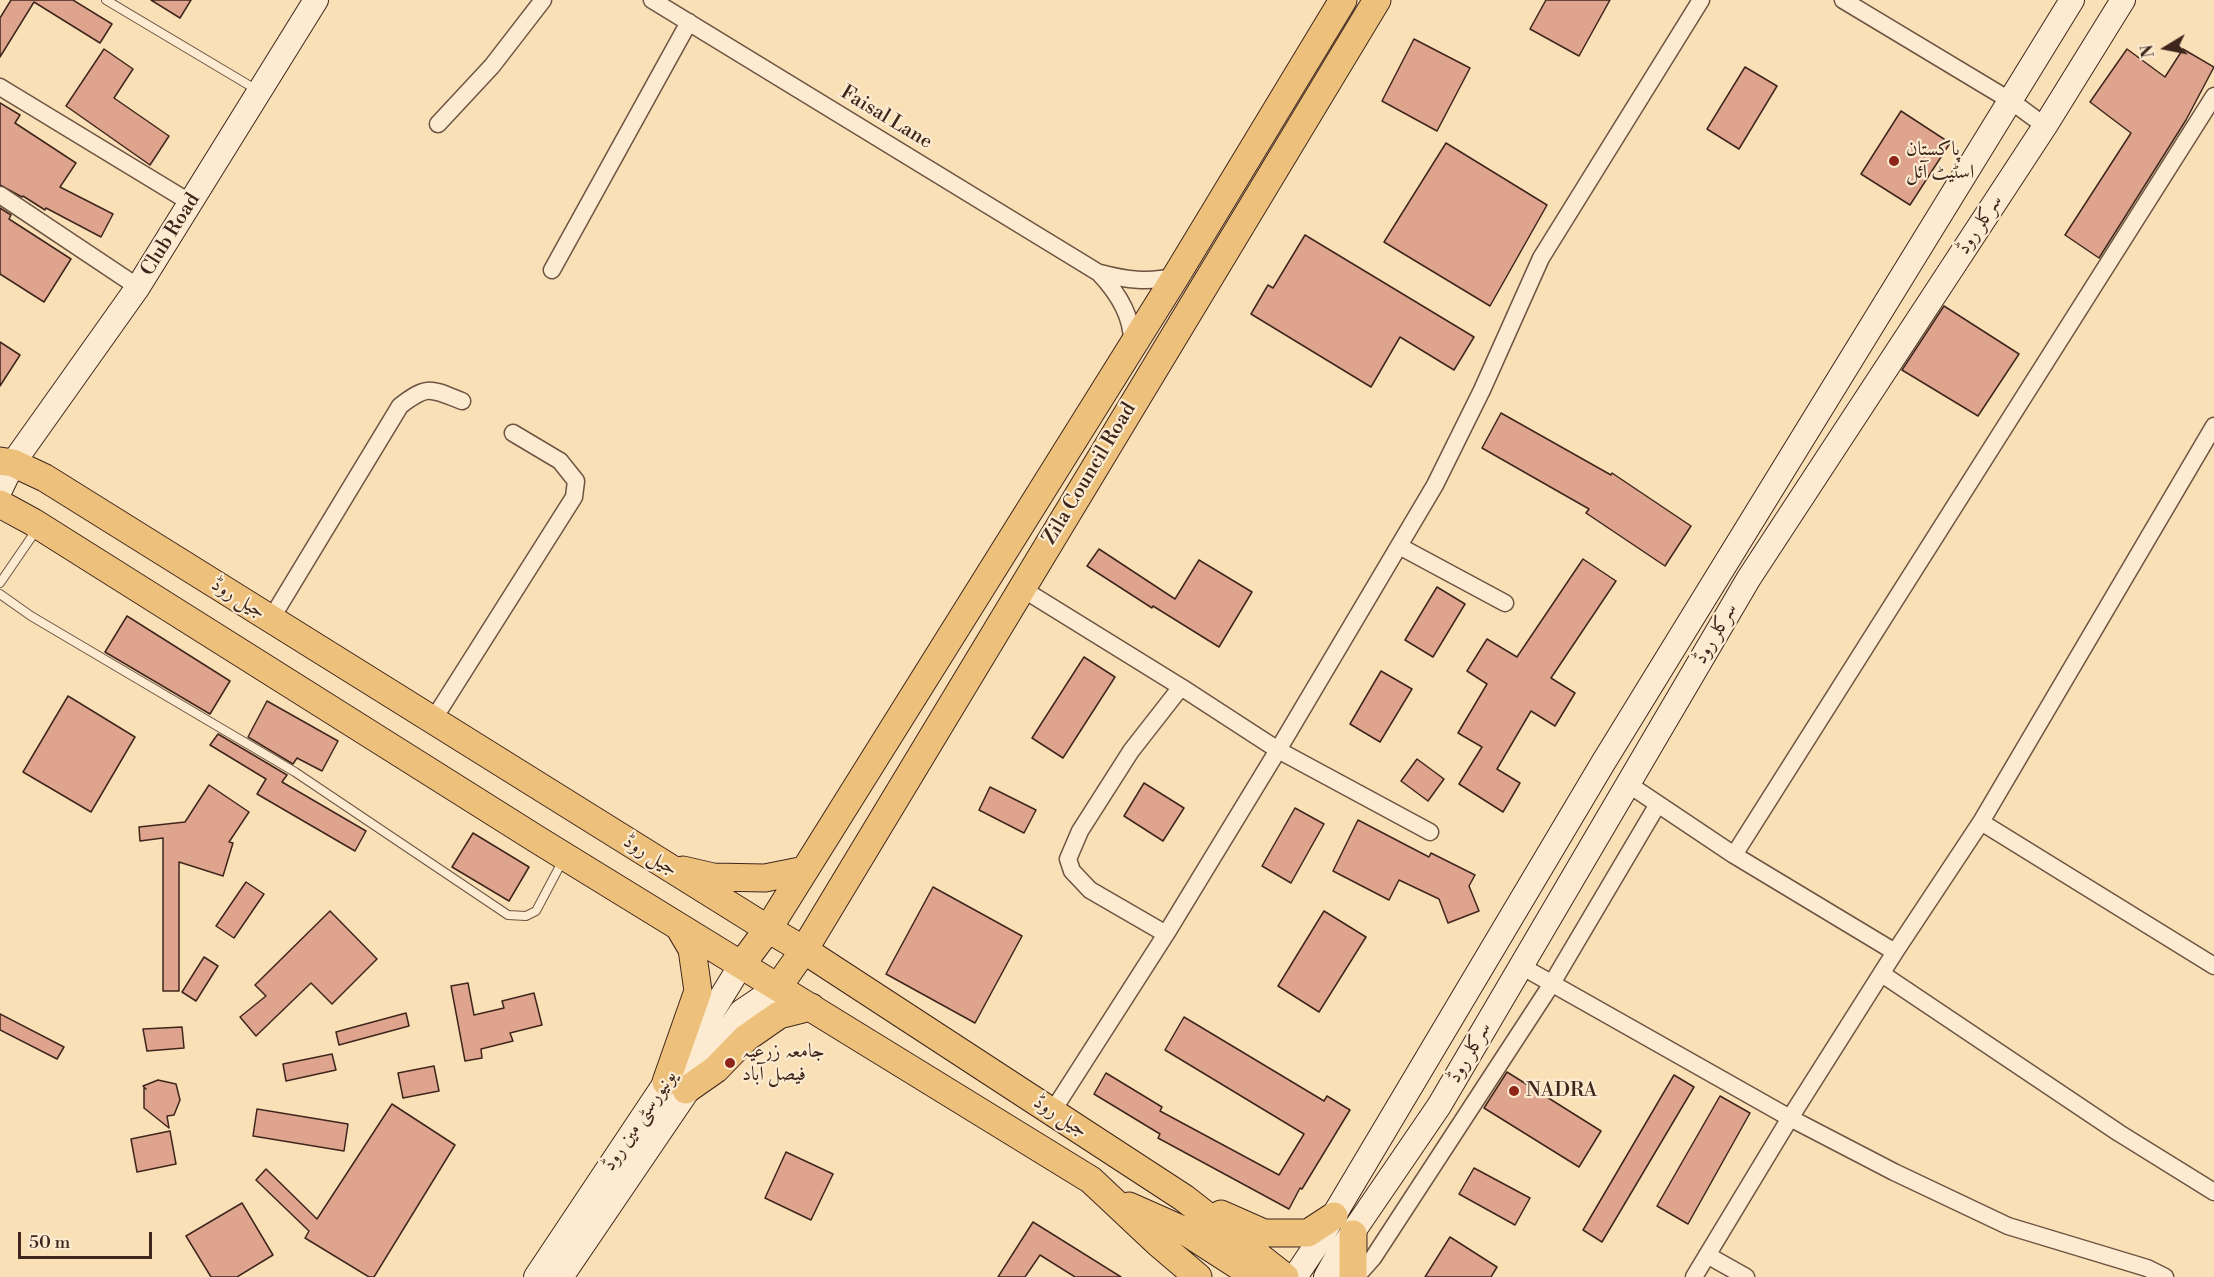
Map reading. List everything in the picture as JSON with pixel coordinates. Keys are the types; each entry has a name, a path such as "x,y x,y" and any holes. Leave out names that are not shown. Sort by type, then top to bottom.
{"main road":[{"name":"Club Road","path":"0,490 6,462 138,287 316,0"},
{"name":"Zila Council Road","path":"741,965 768,929 1132,347 1343,0"},
{"name":"Zila Council Road","path":"778,987 804,950 1377,0"},
{"name":"سرکلر روڈ","path":"1326,1277 1343,1225 1603,764 2072,0"},
{"name":"سرکلر روڈ","path":"1295,1277 1343,1225 1439,1106 1749,578 2045,126 2123,0"},
{"name":"جیل روڈ","path":"6,462 45,478 667,867 804,950 1184,1198 1285,1277"},
{"name":"جیل روڈ","path":"0,504 39,526 564,857 1091,1180 1198,1277"},
{"path":"667,867 724,877 765,878 805,870"},
{"path":"676,1086 699,991 692,949 680,927"},
{"name":"یونیورسٹی مین روڈ","path":"561,1277 676,1086 741,965"},
{"name":"یونیورسٹی مین روڈ","path":"536,1277 676,1086 741,1012 778,987"},
{"path":"676,1086 716,1069 746,1038 779,1015 811,1007"},
{"path":"1110,1198 1183,1230 1256,1277"},
{"path":"1184,1198 1264,1233 1308,1233 1343,1225 1354,1277"}],"street":[{"path":"438,124 492,66 543,0"},
{"name":"Faisal Lane","path":"652,0 1099,273 1121,300 1128,316 1132,347"},
{"path":"1052,1113 1166,934 1435,485 1541,258 1701,0"},
{"path":"1844,0 2011,100 2045,126"},
{"path":"552,270 689,22"},
{"path":"0,87 191,203"},
{"path":"1734,855 2214,96"},
{"path":"0,195 138,287"},
{"name":"Faisal Lane","path":"1099,273 1138,281 1158,281 1176,276"},
{"path":"271,619 400,406 418,392 434,390 462,400"},
{"path":"1694,1277 1790,1118 1981,822 2214,426"},
{"path":"433,720 574,497 576,481 560,461 513,433"},
{"path":"1399,546 1505,603"},
{"path":"1021,588 1278,750 1430,832"},
{"path":"1166,934 1090,890 1071,871 1068,858 1080,831 1131,751 1181,687"},
{"path":"1628,784 1734,855 1895,952"},
{"path":"1354,1277 1373,1258 1551,985 1658,804"},
{"path":"1981,822 2214,966"},
{"path":"1521,966 1790,1118 1894,1172 2008,1226 2147,1268 2165,1277"},
{"path":"1882,974 2119,1133 2214,1192"},
{"path":"1343,1225 1373,1258"},
{"path":"1707,1255 1746,1277"}],"lane":[{"path":"106,0 260,92"},
{"path":"0,583 39,526"},
{"path":"0,594 31,616 295,772 508,915 526,916 536,911 564,857"}],"building":[{"path":"11,0 73,0 112,24 100,43 34,2 0,57 0,18"},
{"path":"151,0 191,0 180,18"},
{"path":"1546,0 1610,0 1579,56 1530,29"},
{"path":"1414,39 1470,68 1437,131 1382,101"},
{"path":"104,49 133,69 114,98 169,136 150,165 66,106"},
{"path":"2127,49 2165,77 2183,49 2214,67 2186,120 2099,258 2065,235 2131,133 2090,102"},
{"path":"1745,67 1777,86 1739,149 1707,129"},
{"path":"0,103 20,115 15,123 76,163 60,187 113,214 101,237 0,185"},
{"path":"1901,111 1950,143 1910,205 1861,174"},
{"path":"1446,143 1547,205 1490,306 1384,242"},
{"path":"0,208 11,215 9,219 71,259 44,302 0,274"},
{"path":"1305,235 1474,337 1454,370 1400,337 1371,387 1251,314 1268,285 1273,288"},
{"path":"1944,306 2019,354 1978,416 1902,370"},
{"path":"0,342 20,355 0,386"},
{"path":"1501,413 1611,475 1612,473 1691,526 1665,566 1586,513 1589,509 1482,448"},
{"path":"1099,549 1175,599 1199,560 1252,592 1219,647 1153,606 1152,608 1087,566"},
{"path":"1583,559 1616,581 1551,678 1575,693 1555,726 1531,711 1497,769 1520,783 1503,812 1459,784 1482,747 1458,733 1487,684 1467,671 1487,639 1517,657"},
{"path":"1437,587 1465,604 1433,657 1405,640"},
{"path":"127,616 230,681 210,714 105,652"},
{"path":"1084,657 1115,677 1063,758 1032,738"},
{"path":"1381,671 1412,689 1380,742 1350,724"},
{"path":"68,696 135,737 91,812 23,772"},
{"path":"267,701 338,741 322,771 297,758 293,764 248,737"},
{"path":"218,734 287,775 282,782 366,831 355,851 257,794 266,779 210,745"},
{"path":"1417,759 1444,779 1428,801 1401,781"},
{"path":"1144,783 1184,808 1163,841 1124,816"},
{"path":"209,785 249,812 229,842 233,843 223,876 179,862 179,991 163,991 163,838 140,841 139,827 185,822"},
{"path":"990,787 1036,810 1024,833 979,810"},
{"path":"1295,808 1324,824 1291,883 1262,866"},
{"path":"1358,820 1429,857 1431,853 1475,875 1469,886 1479,911 1448,923 1439,899 1399,880 1389,900 1333,871"},
{"path":"473,833 529,867 509,901 452,867"},
{"path":"246,882 264,894 234,938 216,926"},
{"path":"933,887 1022,936 975,1023 886,974"},
{"path":"330,911 377,959 332,1004 311,983 256,1036 240,1017 266,996 255,985"},
{"path":"1324,911 1366,937 1319,1012 1278,986"},
{"path":"204,957 218,966 196,1001 182,992"},
{"path":"468,983 474,1015 504,1008 502,1001 534,993 542,1025 510,1033 513,1041 481,1049 482,1058 465,1061 451,986"},
{"path":"406,1013 409,1026 339,1045 336,1032"},
{"path":"0,1014 64,1047 57,1059 0,1030"},
{"path":"1184,1017 1324,1101 1327,1096 1350,1110 1289,1209 1158,1138 1160,1134 1094,1094 1106,1073 1162,1107 1160,1111 1279,1175 1304,1134 1165,1050"},
{"path":"182,1027 184,1048 147,1051 143,1029"},
{"path":"332,1054 336,1070 286,1081 283,1064"},
{"path":"434,1066 439,1091 403,1098 398,1073"},
{"path":"1507,1072 1601,1131 1579,1167 1484,1108"},
{"path":"1674,1075 1694,1087 1602,1242 1583,1230"},
{"path":"158,1080 176,1084 180,1100 174,1115 167,1116 169,1128 144,1108 144,1087"},
{"path":"1720,1096 1750,1113 1688,1224 1657,1206"},
{"path":"392,1104 455,1145 374,1277 369,1277 305,1238 309,1231 256,1180 266,1169 317,1219"},
{"path":"257,1109 348,1124 344,1151 253,1136"},
{"path":"170,1131 176,1164 137,1172 131,1139"},
{"path":"786,1152 833,1174 811,1220 765,1198"},
{"path":"1474,1168 1530,1198 1515,1225 1459,1194"},
{"path":"242,1203 273,1255 237,1277 211,1277 186,1236"},
{"path":"1033,1222 1121,1277 1075,1277 1040,1255 1025,1277 998,1277"},
{"path":"1450,1237 1497,1267 1491,1277 1425,1277"}],"place":[{"name":"پاکستان اسٹیٹ آئل","path":"1894,161"},
{"name":"جامعہ زرعیہ فیصل آباد","path":"730,1063"},
{"name":"NADRA","path":"1514,1091"}]}
